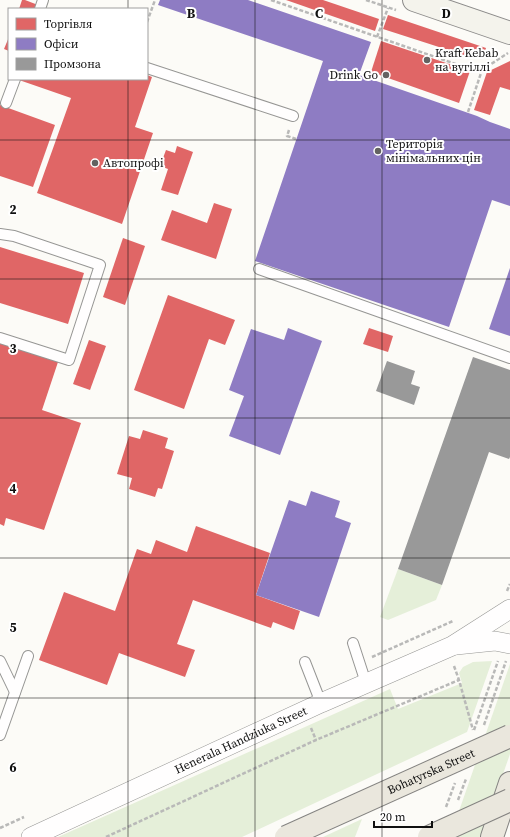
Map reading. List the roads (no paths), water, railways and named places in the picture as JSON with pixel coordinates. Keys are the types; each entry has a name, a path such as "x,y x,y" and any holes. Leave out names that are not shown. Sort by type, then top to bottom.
{"main road":[{"path":"414,0 510,33"},
{"name":"Bohatyrska Street","path":"285,837 510,736"},
{"path":"492,837 510,784"},
{"path":"429,837 510,800"}],"street":[{"name":"Henerala Handziuka Street","path":"30,837 321,703 452,646 510,609"},
{"name":"Henerala Handziuka Street","path":"452,646 495,641 510,644"}],"lane":[{"path":"148,68 293,116"},
{"path":"6,103 15,80"},
{"path":"0,234 14,236 100,265 69,360 0,338"},
{"path":"259,269 510,358"},
{"path":"353,643 366,683"},
{"path":"0,735 28,656"},
{"path":"0,661 15,692"},
{"path":"305,662 321,703"}],"place":[{"name":"Kraft Kebab на вугіллі","path":"427,60"},
{"name":"Drink Go","path":"386,75"},
{"name":"Територія мінімальних цін","path":"378,151"},
{"name":"Автопрофі","path":"95,163"}]}
